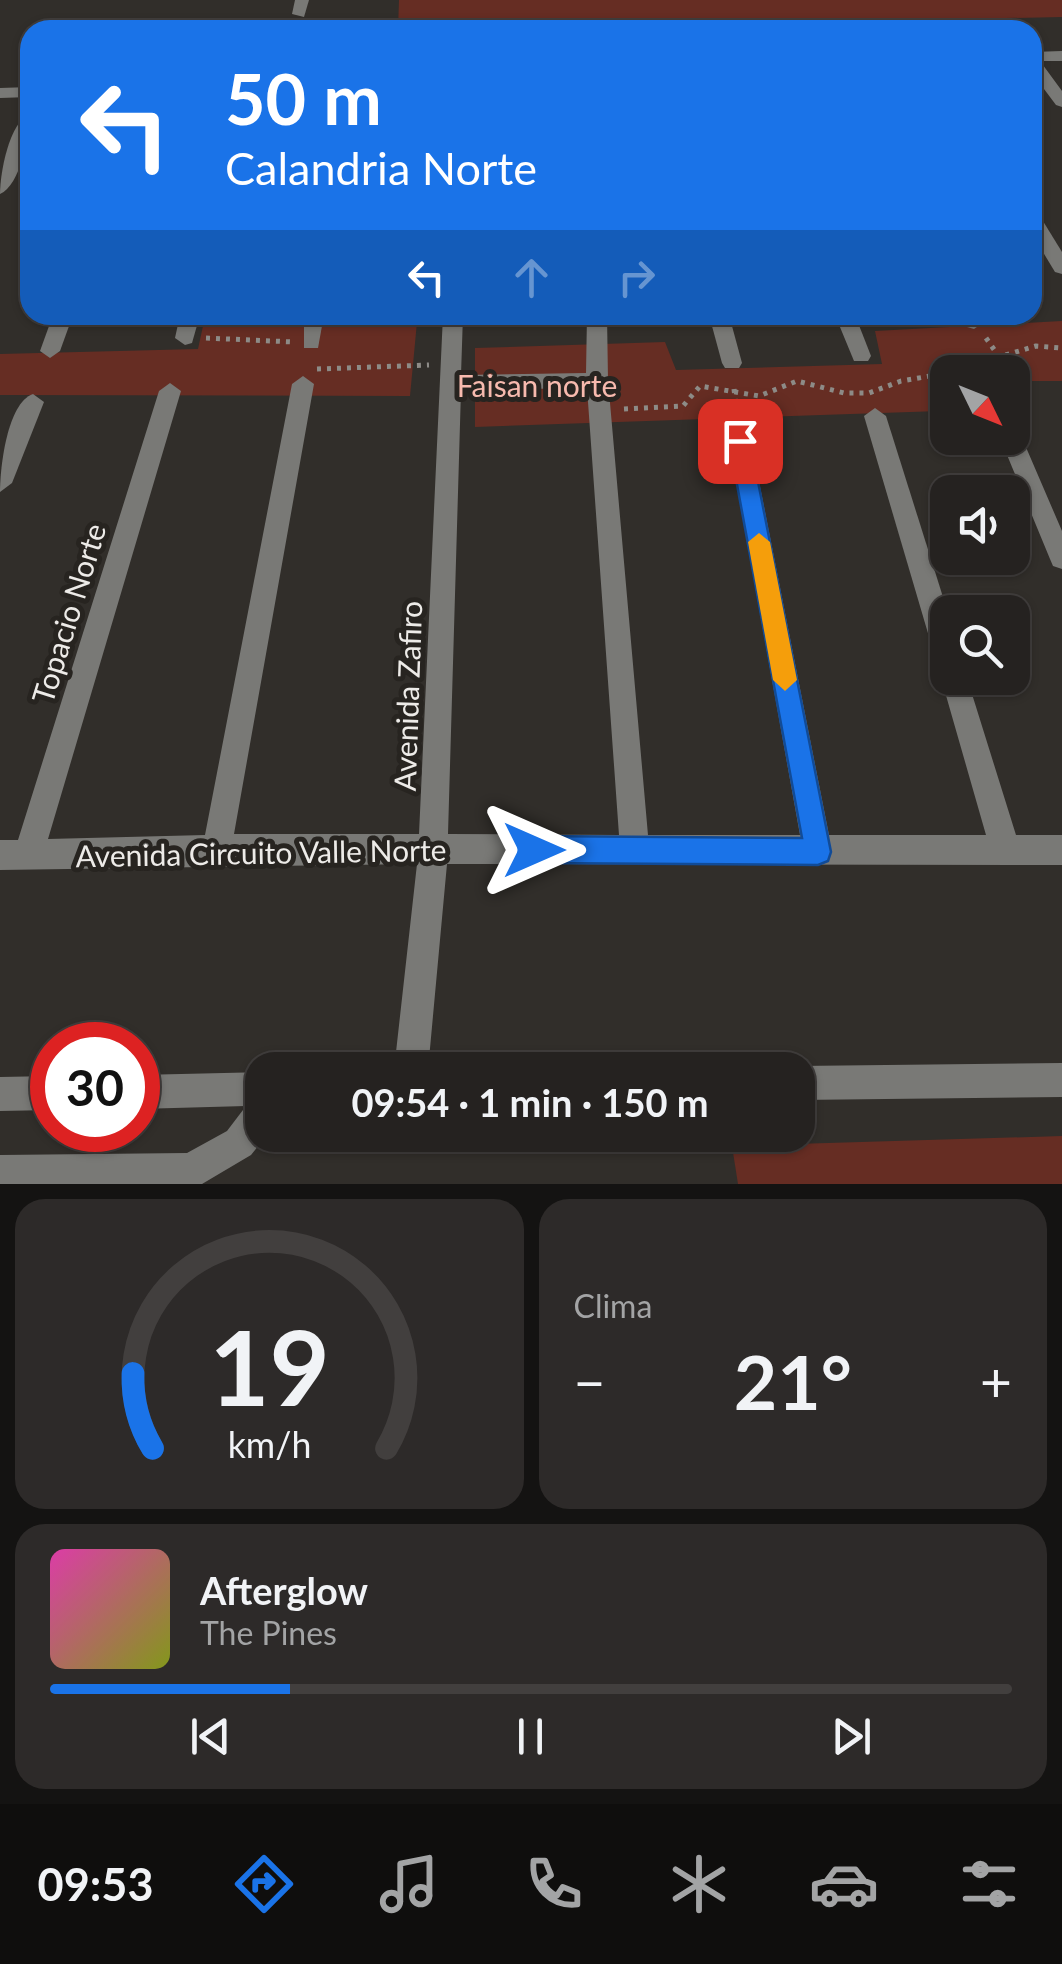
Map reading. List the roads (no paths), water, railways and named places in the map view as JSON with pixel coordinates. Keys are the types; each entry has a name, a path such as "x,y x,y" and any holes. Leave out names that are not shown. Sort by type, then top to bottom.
{"street":[{"path":"1042,73 1062,102"},
{"path":"0,190 20,142"},
{"path":"1042,235 1062,268"},
{"path":"50,351 59,325"},
{"path":"185,338 188,325"},
{"path":"311,343 313,325"},
{"name":"Avenida Zafiro","path":"413,1052 433,850 453,325"},
{"path":"597,325 599,410 635,850"},
{"path":"722,325 732,363"},
{"path":"849,325 862,356"},
{"path":"453,374 597,380"},
{"path":"216,849 304,377"},
{"name":"Topacio Norte","path":"14,855 170,391"},
{"path":"0,484 33,402"},
{"path":"872,405 930,597"},
{"path":"740,441 818,852"},
{"path":"1018,455 1062,559"},
{"path":"959,695 1006,852"},
{"name":"Avenida Circuito Valle Norte","path":"14,855 216,849 1062,850"},
{"path":"815,1083 1062,1080"},
{"path":"160,1091 245,1089"},
{"path":"0,1094 30,1093"},
{"path":"0,1173 191,1171 239,1144 245,1136"}],"park label":[{"name":"Faisan norte","path":"537,385"}]}
